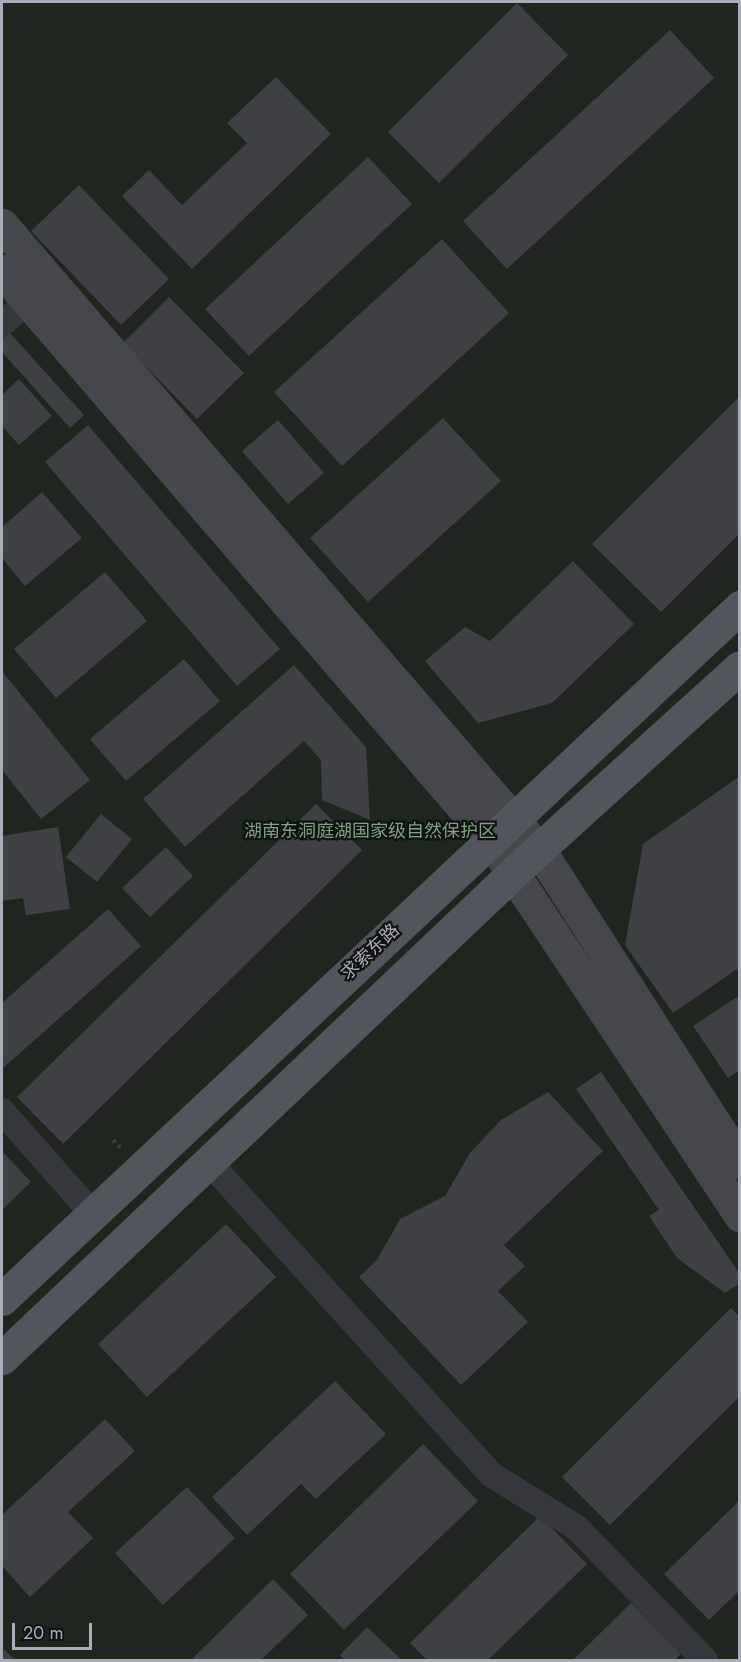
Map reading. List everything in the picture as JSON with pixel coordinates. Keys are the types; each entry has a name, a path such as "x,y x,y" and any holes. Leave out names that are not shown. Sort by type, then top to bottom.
{"main road":[{"path":"2,225 501,829 513,873 740,1215"},
{"path":"2,271 501,829 540,851 740,1162"},
{"name":"求索东路","path":"2,1299 740,607"},
{"path":"2,1358 513,873 540,851 740,667"}],"street":[{"path":"2,324 28,301"},
{"path":"2,1111 93,1213"},
{"path":"208,1161 492,1475 577,1528 705,1660"}],"green space":[{"name":"湖南东洞庭湖国家级自然保护区","path":"2,2 739,2 739,1660 2,1660"}],"building":[{"path":"517,3 568,55 439,183 388,132"},
{"path":"670,30 714,78 507,269 463,221"},
{"path":"276,77 331,134 192,269 122,196 149,170 182,205 247,143 227,123"},
{"path":"368,157 412,204 249,356 205,309"},
{"path":"79,185 169,279 121,325 31,231"},
{"path":"442,239 509,313 342,466 274,392"},
{"path":"169,297 244,373 197,419 123,343"},
{"path":"9,332 84,415 70,428 2,352 2,339"},
{"path":"19,379 52,416 19,445 2,426 2,395"},
{"path":"740,396 740,533 661,612 592,544"},
{"path":"443,418 501,481 368,602 310,538"},
{"path":"278,420 324,473 288,504 242,451"},
{"path":"88,425 280,649 237,686 45,462"},
{"path":"42,492 82,538 25,586 2,558 2,527"},
{"path":"573,561 634,624 552,703 478,723 425,661 465,627 490,641"},
{"path":"105,572 147,621 56,698 14,649"},
{"path":"184,659 220,701 126,781 90,739"},
{"path":"294,665 366,747 370,820 322,800 321,760 304,741 185,847 143,799"},
{"path":"2,671 90,780 41,819 2,770"},
{"path":"740,776 740,967 673,1013 625,945 643,844"},
{"path":"316,804 362,850 63,1144 17,1097"},
{"path":"101,814 132,839 97,882 66,857"},
{"path":"58,827 70,909 26,915 23,898 2,901 2,836"},
{"path":"166,847 193,876 150,917 122,888"},
{"path":"108,909 141,946 2,1069 2,1003"},
{"path":"740,995 740,1070 728,1078 693,1026"},
{"path":"601,1072 740,1274 740,1283 725,1293 677,1258 649,1216 659,1210 576,1089"},
{"path":"548,1092 603,1151 504,1245 525,1266 498,1291 528,1322 461,1385 359,1277 377,1260 400,1219 445,1196 470,1153 501,1120"},
{"path":"2,1151 31,1182 2,1210"},
{"path":"226,1224 276,1277 147,1397 98,1344"},
{"path":"731,1308 740,1317 740,1396 610,1525 562,1477"},
{"path":"335,1381 386,1434 316,1499 301,1484 247,1535 212,1497"},
{"path":"105,1419 135,1451 68,1512 93,1538 30,1597 2,1566 2,1515"},
{"path":"423,1444 478,1501 344,1630 290,1574"},
{"path":"187,1487 235,1538 163,1605 115,1553"},
{"path":"740,1500 740,1590 709,1620 664,1574"},
{"path":"540,1516 587,1564 488,1660 427,1660 410,1643"},
{"path":"273,1579 308,1615 261,1660 191,1660"},
{"path":"631,1603 681,1654 674,1660 573,1660"},
{"path":"367,1627 402,1660 345,1660 340,1655"},
{"path":"4,1649 15,1660 2,1660"}]}
